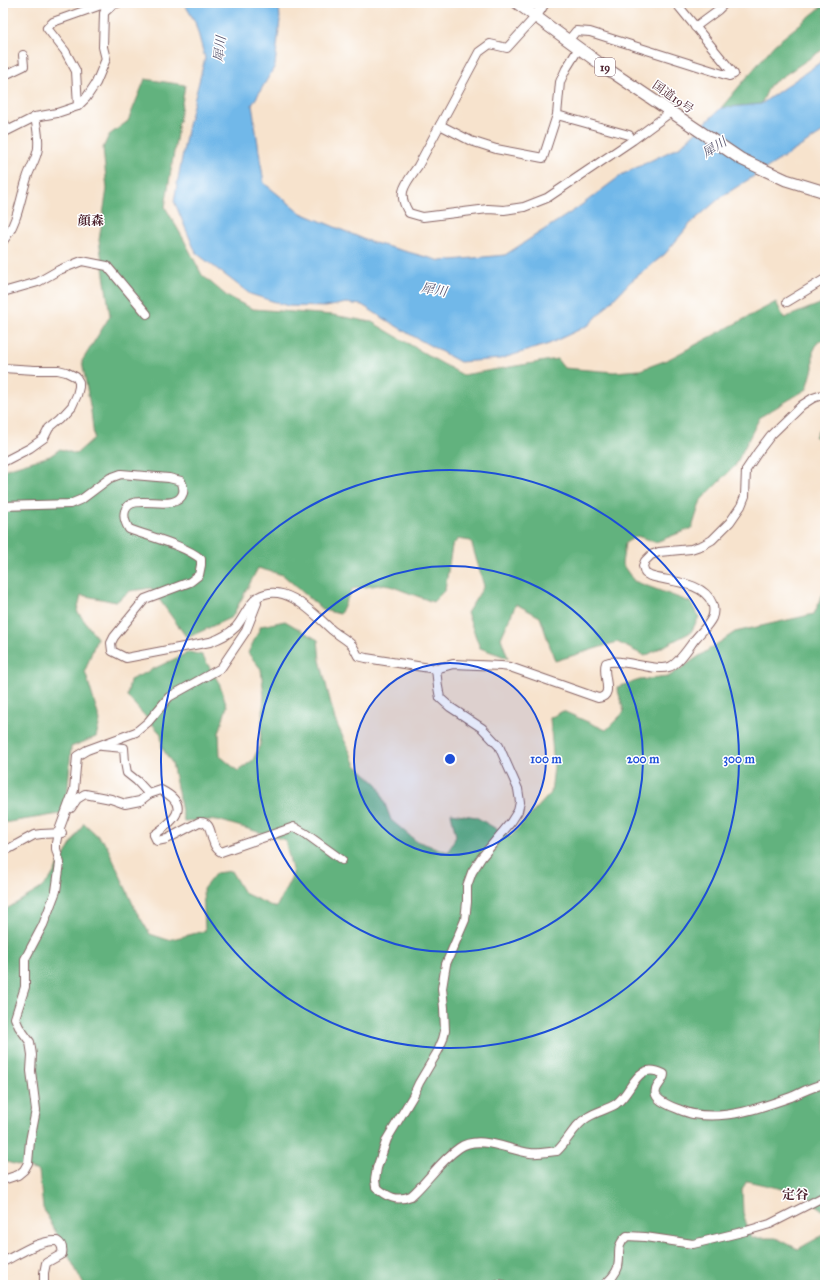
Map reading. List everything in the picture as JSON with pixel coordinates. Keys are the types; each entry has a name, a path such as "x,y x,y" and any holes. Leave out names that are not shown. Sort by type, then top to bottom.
{"highway":[{"name":"国道19号","path":"517,3 579,48 741,159 773,175 799,185 825,192"}],"main road":[{"path":"536,16 544,3"}],"street":[{"path":"3,121 5,132 35,117 57,113 78,106 86,98 96,83 106,59 103,47 104,13 113,4 118,3"},
{"path":"568,40 576,31 590,32 729,76 734,74 676,3"},
{"path":"695,27 725,3"},
{"path":"78,106 76,71 66,50 47,28 53,22 101,5 108,9"},
{"path":"536,16 507,48 490,44 479,52 402,193 403,203 409,213 423,216 488,209 504,210 524,207 547,198 674,114"},
{"path":"440,125 471,141 496,149 543,158 557,115 560,82 579,48"},
{"path":"3,76 24,66 22,55"},
{"path":"557,115 629,134"},
{"path":"3,241 10,233 27,177 38,149 37,125 35,117"},
{"path":"3,292 38,282 59,270 82,261 107,266 147,314"},
{"path":"787,302 825,279"},
{"path":"3,368 66,372 76,376 79,382 79,387 77,396 72,406 49,428 44,438 30,448 3,462"},
{"path":"3,506 76,503 110,478 121,474 169,478 181,481 183,493 176,501 133,503 126,507 124,515 126,525 129,529 195,554 201,559 199,575 190,582 145,599 118,631 111,643 112,651 126,658 210,642 220,638 236,627 256,598 269,593 297,600 306,606 333,631 352,645 358,656 436,670 453,664 510,667 598,698 602,698 607,691 604,666 606,663 610,662 663,668 670,667 711,620 713,608 711,602 701,591 688,585 661,579 645,573 643,566 645,561 651,555 659,552 691,549 712,540 730,522 741,506 745,496 746,470 771,435 802,405 813,398 825,394"},
{"path":"3,1180 18,1175 28,1164 30,1141 36,1110 31,1071 32,1056 30,1042 19,1027 15,1018 25,986 25,959 43,924 56,891 60,863 56,849 58,833 74,790 77,756 87,750 136,732 148,722 169,697 221,668 246,631 257,603 256,598"},
{"path":"436,670 440,698 450,707 482,728 499,746 518,788 520,802 518,811 511,822 481,858 472,872 467,886 465,920 446,964 442,988 445,1031 443,1039 413,1096 387,1139 377,1168 375,1180 376,1187 396,1199 412,1196 440,1164 460,1148 470,1143 497,1144 530,1153 557,1152 564,1145 571,1133 581,1123 587,1118 616,1104 639,1075 647,1070 654,1070 664,1074 664,1077 655,1089 655,1094 658,1098 672,1107 693,1114 735,1114 792,1096 816,1085 825,1084"},
{"path":"100,746 124,748 127,773 149,794"},
{"path":"3,852 34,835 64,833 72,806 77,799 85,794 125,804 140,801 149,794 161,790 170,795 178,805 174,820 154,835 157,841 166,839 199,822 203,822 209,826 214,845 216,849 221,852 294,828 306,834 342,860"},
{"path":"604,1285 618,1267 619,1246 626,1236 645,1237 693,1244 752,1230 770,1224 825,1196"},
{"path":"3,1262 20,1252 57,1240 61,1244 62,1254 46,1263 44,1285"},
{"path":"495,1285 504,1285"}],"green space":[{"path":"825,4 825,48 770,85 761,104 721,108 774,45"},
{"path":"145,79 185,85 165,207 202,275 228,297 253,309 333,315 372,322 463,375 557,359 564,368 614,372 640,370 667,360 776,302 784,318 825,302 825,340 818,342 813,352 813,368 807,389 760,417 735,466 701,500 692,528 656,542 637,536 625,543 622,564 634,581 690,602 699,617 691,632 645,656 617,642 555,661 540,617 516,604 501,638 508,658 480,648 467,613 484,586 471,541 458,539 452,546 445,590 433,602 385,584 352,589 340,614 323,610 283,575 258,568 232,617 187,638 151,588 130,591 116,602 81,595 77,611 97,638 85,671 100,721 96,737 71,747 66,813 3,823 3,470 50,456 60,449 76,454 94,438 82,361 110,316 99,240 107,189 103,148 109,135 128,121"},
{"path":"825,422 825,442 815,437 821,425"},
{"path":"825,589 825,1213 805,1194 747,1181 742,1189 743,1213 751,1238 776,1238 798,1249 825,1234 825,1285 84,1285 43,1208 39,1171 3,1161 3,911 40,889 50,879 84,823 106,844 136,911 150,934 168,940 205,931 203,889 216,873 231,871 244,893 276,908 293,874 285,840 218,820 184,821 172,763 162,748 161,734 127,696 130,680 189,652 202,655 219,683 227,706 219,733 220,756 238,771 253,760 260,745 264,696 261,669 248,653 261,626 285,621 318,640 320,660 335,720 356,765 378,785 391,820 416,841 448,852 456,836 451,813 476,817 510,837 551,793 554,767 550,718 563,711 606,730 624,712 617,687 640,680 668,677 735,632 814,614"}],"water":[{"name":"犀川","path":"184,3 279,3 280,20 275,66 252,105 264,183 301,213 371,242 441,261 505,255 576,209 623,174 681,146 721,108 761,104 825,59 825,131 721,197 690,224 665,254 630,282 589,325 549,344 500,359 460,362 409,334 362,305 346,303 326,307 288,306 250,294 196,253 174,201 188,125 205,58 195,22"}],"district":[{"name":"顔森","path":"91,220"},
{"name":"定谷","path":"795,1194"}]}
